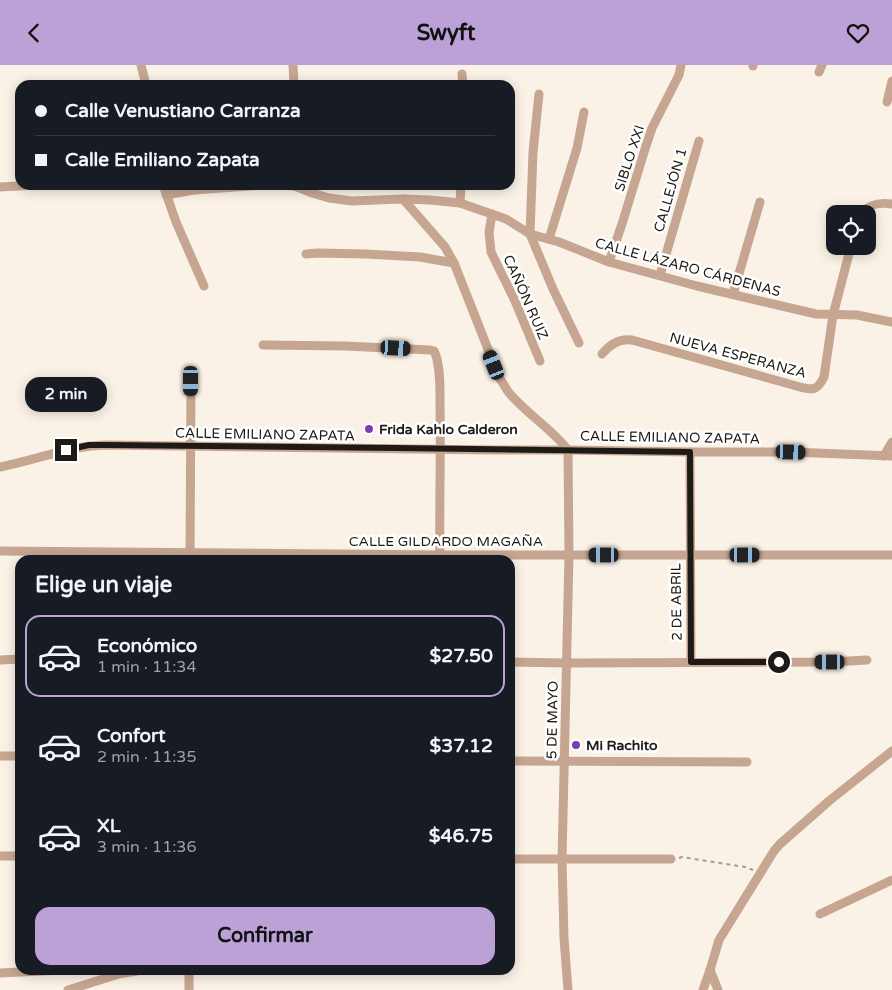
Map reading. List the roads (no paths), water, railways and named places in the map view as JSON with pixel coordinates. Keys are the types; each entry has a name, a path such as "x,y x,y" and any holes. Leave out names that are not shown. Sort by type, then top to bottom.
{"street":[{"path":"142,65 145,80"},
{"path":"293,65 294,80"},
{"name":"SIBLO XXI","path":"609,262 650,135 679,75 681,65"},
{"path":"462,74 463,80"},
{"path":"887,102 892,81"},
{"path":"538,94 533,152 530,234 553,289 580,343"},
{"path":"549,239 577,148 584,112"},
{"name":"CALLEJÓN 1","path":"660,275 699,141"},
{"path":"0,187 15,186"},
{"path":"164,190 204,286"},
{"path":"166,195 194,190"},
{"name":"CALLE LÁZARO CÁRDENAS","path":"306,190 329,198 352,201 403,199 460,203 506,219 530,234 549,239 609,262 697,287 816,315 857,315 892,322"},
{"path":"460,203 461,190"},
{"path":"403,199 445,247 454,263 499,377 510,394 552,432 568,450"},
{"path":"734,295 760,202"},
{"path":"873,205 892,204"},
{"name":"CAÑÓN RUIZ","path":"492,214 489,232 491,251 515,301 540,361"},
{"path":"306,254 366,254 420,257 454,263"},
{"name":"NUEVA ESPERANZA","path":"602,355 615,342 625,339 632,340 800,387 816,388 824,377 833,315 849,255"},
{"path":"263,345 345,346 434,351 440,383 440,555"},
{"path":"190,555 191,381"},
{"path":"888,456 892,442"},
{"name":"CALLE EMILIANO ZAPATA","path":"0,467 89,445 791,452 888,456"},
{"name":"5 DE MAYO","path":"568,450 570,555 562,860 564,938 568,990"},
{"name":"2 DE ABRIL","path":"690,452 691,662"},
{"name":"CALLE GILDARDO MAGAÑA","path":"0,551 127,555"},
{"name":"CALLE GILDARDO MAGAÑA","path":"515,556 892,555"},
{"path":"0,660 15,659"},
{"path":"515,662 830,662 867,660"},
{"path":"703,990 719,940 774,851 829,801 892,751"},
{"path":"0,756 15,756"},
{"path":"515,761 747,762"},
{"path":"0,856 15,856"},
{"path":"515,859 672,859"},
{"path":"820,914 892,880"},
{"path":"710,970 718,990"},
{"path":"0,973 15,972"},
{"path":"68,990 96,986 117,975"},
{"path":"189,975 189,990"}],"place":[{"name":"Frida Kahlo Calderon","path":"369,429"},
{"name":"Mi Rachito","path":"576,745"}]}
